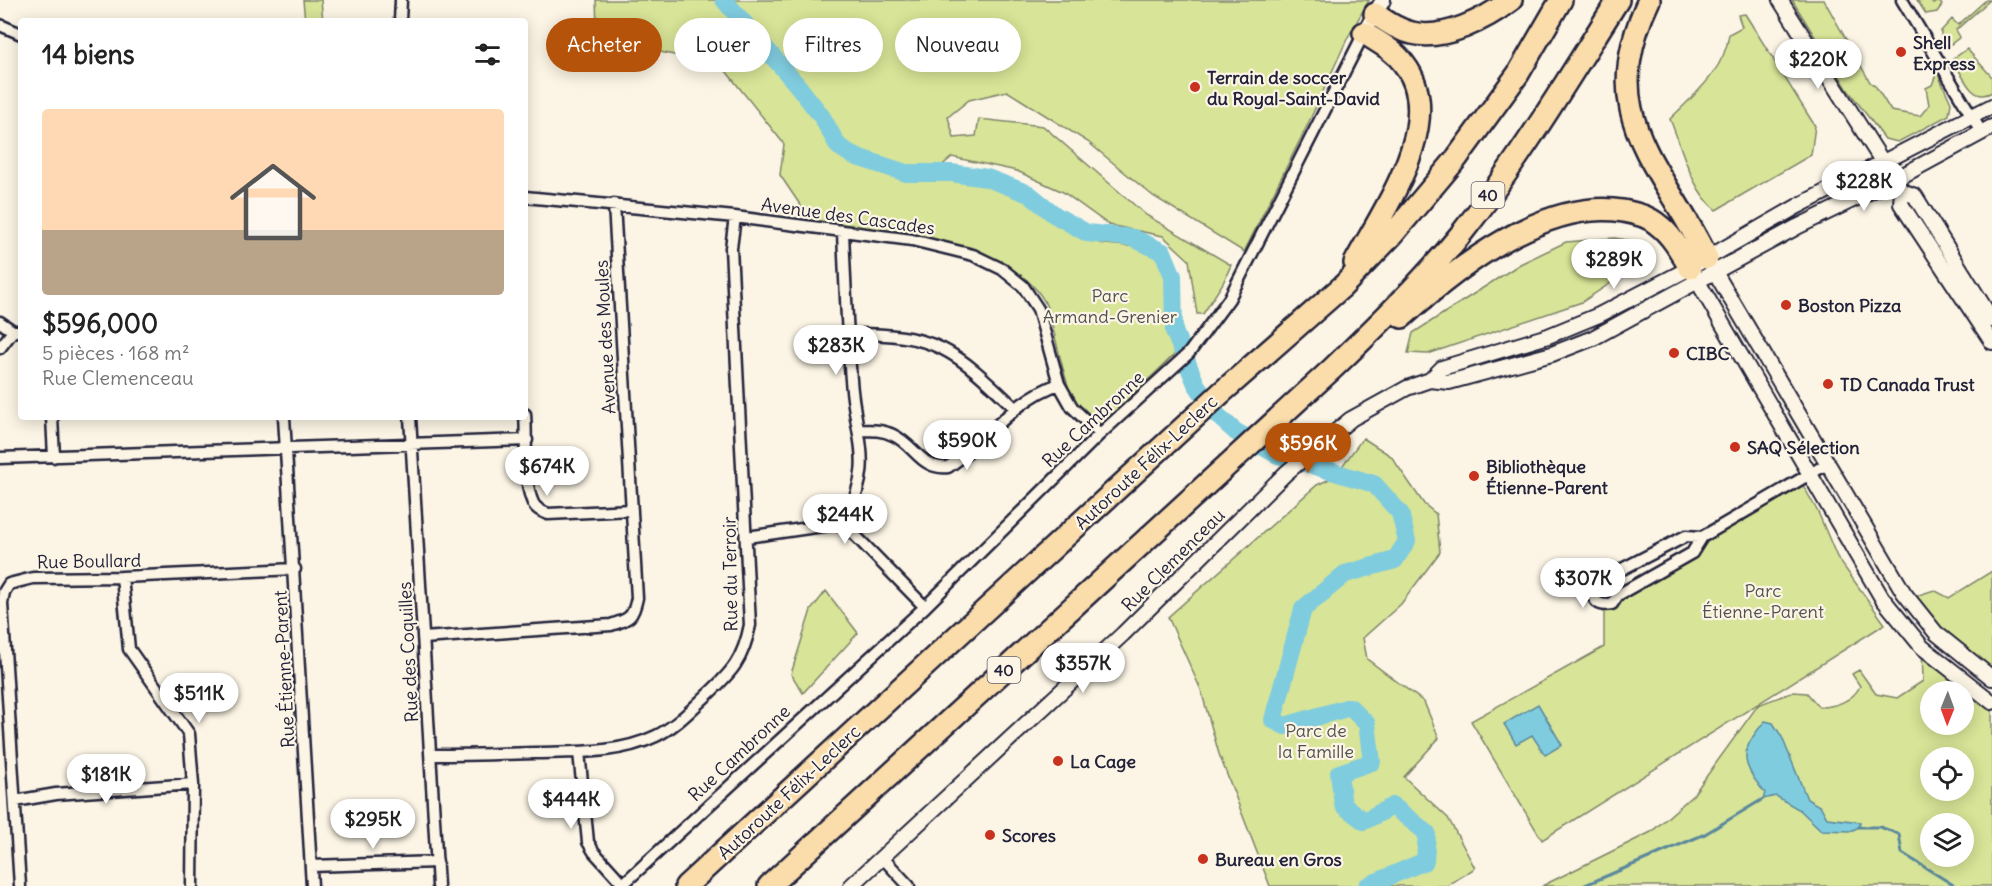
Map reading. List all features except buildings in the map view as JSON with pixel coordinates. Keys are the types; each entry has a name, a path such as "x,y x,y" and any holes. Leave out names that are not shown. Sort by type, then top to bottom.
{"highway":[{"path":"1379,7 1396,28 1414,34 1440,32 1472,23 1511,0"},
{"name":"Autoroute Félix-Leclerc","path":"686,886 1221,393 1343,286 1393,234 1456,159 1518,74 1561,0"},
{"name":"40","path":"769,886 1332,369 1414,288 1461,233 1553,104 1618,0"},
{"path":"1649,0 1635,30 1627,69 1628,103 1637,136 1702,270"},
{"path":"1343,286 1406,167 1416,135 1419,111 1415,88 1406,66 1394,53 1364,33"},
{"path":"1332,369 1363,352 1420,301 1483,253 1516,234 1585,209 1625,212 1656,222 1702,270"}],"street":[{"path":"400,18 401,0"},
{"path":"1780,0 1898,186 1901,204 1992,342"},
{"path":"1902,0 1972,116 1987,130"},
{"name":"Rue Cambronne","path":"622,885 925,606 1100,434 1170,373 1189,353 1229,299 1379,7"},
{"path":"0,25 18,33"},
{"name":"Rue Clemenceau","path":"1702,270 1798,206 1992,106"},
{"name":"Rue Clemenceau","path":"851,886 1123,634 1286,473 1351,419 1386,398 1430,380 1442,368 1566,330 1797,227 1898,186 1987,130"},
{"path":"1898,186 1915,196 1992,320"},
{"name":"Avenue des Cascades","path":"528,197 614,204 843,231 912,240 973,255 1002,269 1023,286 1038,309 1059,384 1072,407 1100,434"},
{"name":"Avenue des Moules","path":"423,638 611,625 625,620 634,613 638,598 614,204"},
{"name":"Rue du Terroir","path":"430,755 579,752 621,748 659,735 730,674 740,660 750,625 731,248 735,217"},
{"path":"843,231 851,385 861,430 860,485 843,523"},
{"path":"1702,270 1827,464 1904,593 1936,633 1992,678"},
{"path":"1702,270 1882,598 1922,647 1992,702"},
{"path":"0,322 17,331 0,348"},
{"path":"848,334 889,333 920,339 947,350 971,366 1015,408"},
{"path":"861,430 883,431 895,435 927,464 937,468 948,467 1015,408 1041,390 1059,384"},
{"path":"52,420 54,457"},
{"name":"Rue Étienne-Parent","path":"284,420 295,569 312,886"},
{"name":"Rue des Coquilles","path":"411,420 438,886"},
{"path":"525,420 530,495 539,510 548,514 632,510"},
{"path":"0,458 527,440"},
{"path":"1702,537 1686,536 1601,580 1593,587 1592,595 1596,603 1604,606 1612,604 1618,595 1692,553 1702,537 1827,464"},
{"path":"747,537 843,523"},
{"path":"843,523 925,606"},
{"name":"Rue Boullard","path":"20,886 2,603 4,592 9,584 33,578 122,577 295,569"},
{"path":"122,577 129,649 189,734 193,784 192,886"},
{"path":"579,752 588,842 622,885"},
{"path":"15,801 56,794 193,784"},
{"path":"882,858 909,886"},
{"path":"310,866 437,862"}],"green space":[{"path":"303,0 321,0 323,18 305,18"},
{"name":"Parc Armand-Grenier","path":"596,0 1369,0 1348,37 1307,126 1244,252 1153,196 1088,142 1007,91 969,100 948,117 954,138 976,136 979,119 1043,126 1146,215 1231,265 1223,283 1203,314 1197,314 1189,260 1163,236 1109,225 1063,192 1017,171 952,157 933,173 934,178 975,180 1004,187 1085,238 1100,243 1143,249 1151,252 1163,264 1167,272 1171,294 1175,354 1100,426 1074,400 1063,371 1047,307 1031,284 1007,266 975,253 940,243 805,225 807,215 780,175 784,144 727,72 771,72 771,18 674,18 674,55 662,52 662,18 597,18"},
{"path":"1792,0 1824,0 1870,82 1876,87 1891,111 1920,116 1929,105 1926,88 1932,85 1937,72 1951,103 1949,115 1898,142 1885,139 1848,90"},
{"path":"1917,0 1930,0 1933,4 1939,1 1942,5 1937,12 1926,14"},
{"path":"1986,0 1990,0 1956,30 1960,37 1946,48 1941,40 1941,31 1952,19 1958,25"},
{"path":"1745,14 1815,126 1811,155 1716,210 1707,202 1694,180 1670,119 1715,70 1726,47 1729,34 1742,27 1738,15"},
{"path":"1967,49 1992,77 1992,92 1985,95 1979,94 1968,86 1953,59"},
{"path":"1615,238 1638,242 1639,264 1582,302 1428,354 1408,353 1413,333 1520,264 1566,242"},
{"name":"Parc de la Famille","path":"1363,438 1391,456 1424,504 1436,514 1440,552 1401,604 1363,638 1367,659 1424,702 1439,738 1404,777 1448,818 1475,868 1447,886 1270,886 1219,754 1201,690 1168,617 1317,485 1334,477"},
{"name":"Parc Étienne-Parent","path":"1800,480 1818,512 1837,557 1885,624 1542,840 1471,721 1604,647 1604,606 1692,553 1702,537"},
{"path":"1992,571 1992,678 1904,593 1919,595 1934,590 1949,598"},
{"path":"826,591 858,633 803,693 791,674 811,610"},
{"path":"1922,647 1965,681 1923,681"},
{"path":"1859,670 1876,694 1897,698 1920,683 1920,735 1974,735 1974,688 1992,702 1992,886 1542,886 1651,832 1693,795 1758,705 1793,692 1807,693 1819,707 1837,704 1853,696 1857,691 1860,686 1852,674"}],"water":[{"path":"1538,704 1562,745 1545,755 1532,735 1516,744 1504,724"},
{"path":"1765,721 1773,723 1782,737 1807,799 1821,807 1827,818 1860,822 1859,827 1851,831 1821,830 1800,810 1776,796 1763,799 1765,793 1751,773 1746,757 1751,741"}],"waterway":[{"path":"724,0 798,86 822,117 838,146 854,156 906,173 951,173 987,178 1029,194 1055,215 1087,233 1133,238 1163,252 1173,276 1174,331 1196,384 1218,416 1236,432 1278,455 1374,484 1400,513 1407,541 1395,560 1345,574 1303,609 1273,720 1285,726 1350,707 1367,724 1372,762 1339,773 1343,805 1364,821 1393,806 1427,833 1425,861 1367,886"},
{"path":"1583,886 1705,834 1763,799"},
{"path":"1859,827 1880,827 1899,834 1902,853 1955,886"}],"place":[{"name":"Shell Express","path":"1901,52"},
{"name":"Terrain de soccer du Royal-Saint-David","path":"1195,87"},
{"name":"Boston Pizza","path":"1786,305"},
{"name":"CIBC","path":"1674,353"},
{"name":"TD Canada Trust","path":"1828,384"},
{"name":"SAQ Sélection","path":"1735,447"},
{"name":"Bibliothèque Étienne-Parent","path":"1474,476"},
{"name":"La Cage","path":"1058,761"},
{"name":"Scores","path":"990,835"},
{"name":"Bureau en Gros","path":"1203,859"}]}
